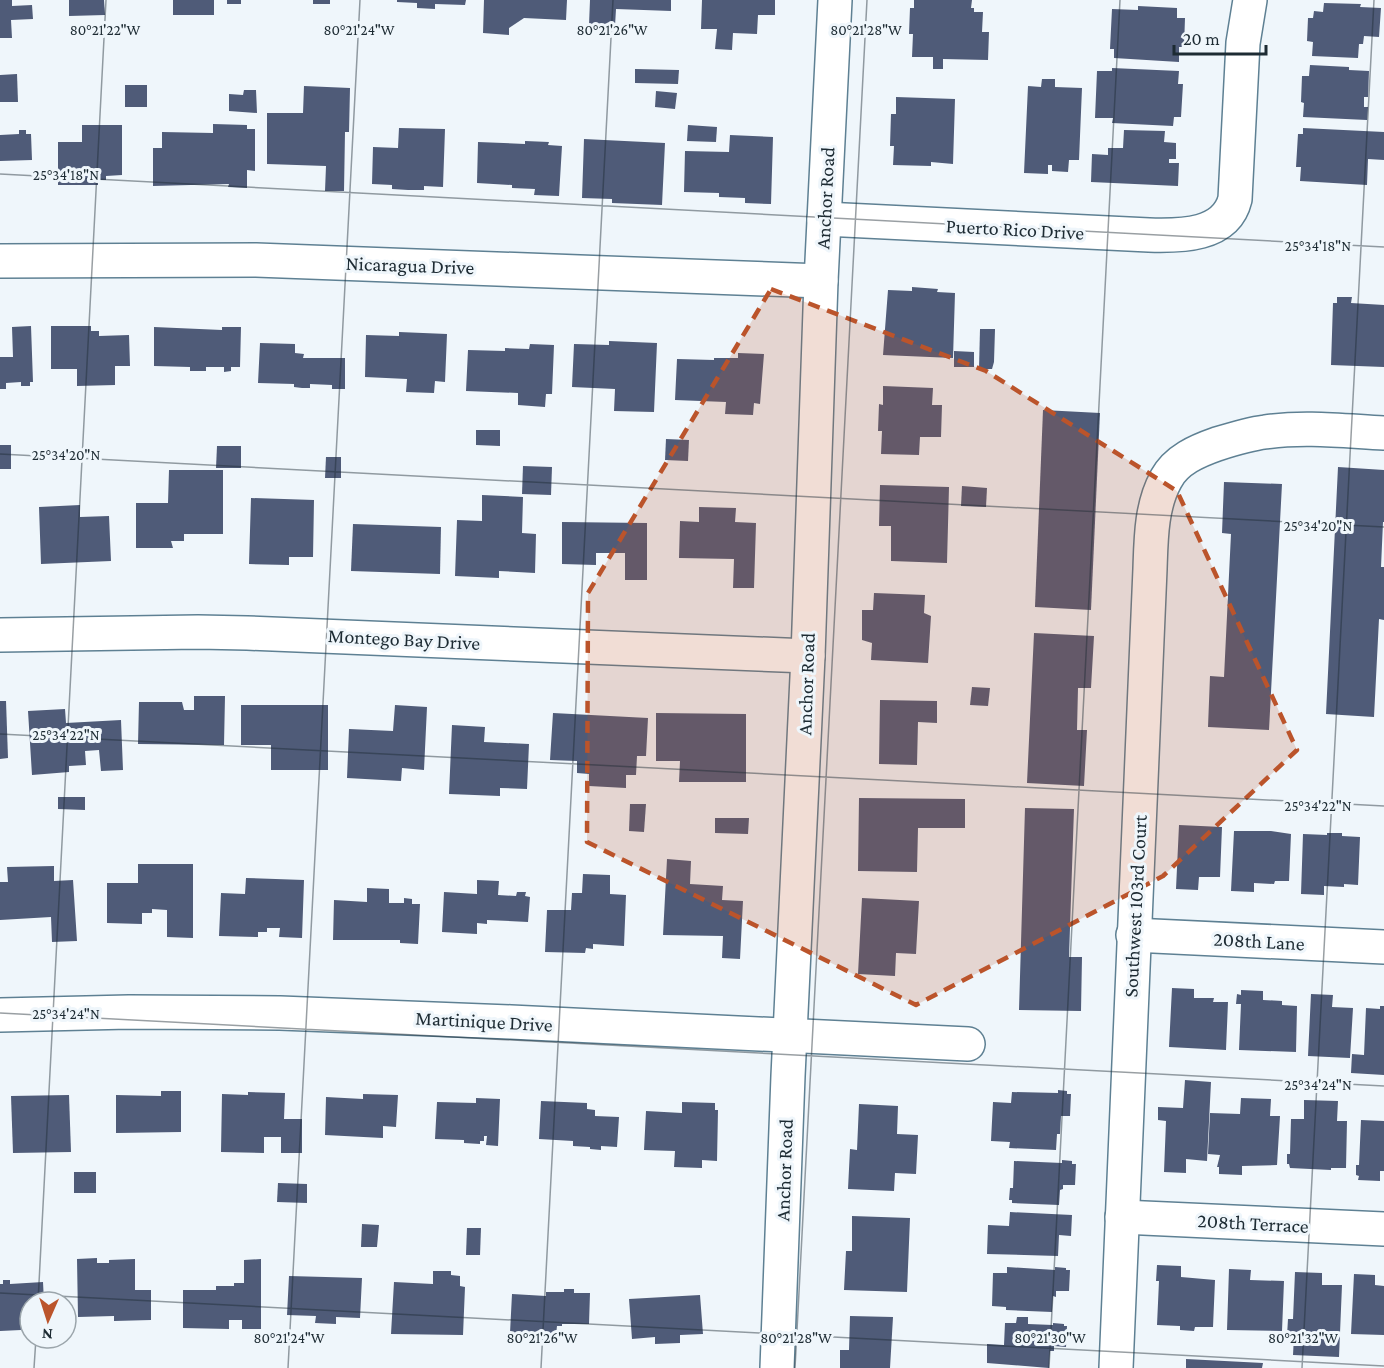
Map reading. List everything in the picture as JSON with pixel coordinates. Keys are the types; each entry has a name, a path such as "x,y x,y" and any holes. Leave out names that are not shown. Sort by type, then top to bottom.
{"street":[{"name":"Anchor Road","path":"777,1368 808,656 821,281 835,0"},
{"name":"Puerto Rico Drive","path":"824,219 1149,235 1181,235 1205,230 1226,216 1233,208 1235,199 1243,43 1250,0"},
{"name":"Nicaragua Drive","path":"0,261 256,260 821,281"},
{"name":"Southwest 103rd Court","path":"1116,1368 1133,935 1150,569 1155,508 1166,477 1177,463 1208,447 1264,432 1305,430 1384,433"},
{"name":"Montego Bay Drive","path":"0,635 247,633 808,656"},
{"name":"208th Lane","path":"1133,935 1384,947"},
{"name":"Martinique Drive","path":"0,1015 129,1012 280,1013 968,1044"},
{"name":"208th Terrace","path":"1122,1217 1384,1229"}],"highlighted area":[{"path":"771,289 986,371 1177,491 1297,750 1163,876 916,1005 587,842 588,593"}],"building":[{"path":"0,0 12,0 12,6 32,5 33,19 11,20 12,38 0,38"},
{"path":"69,0 104,0 105,15 69,16"},
{"path":"173,0 214,0 214,15 173,15"},
{"path":"227,0 241,0 241,4 227,4"},
{"path":"313,0 330,0 330,4 313,4"},
{"path":"397,0 466,0 465,5 435,4 435,9 417,8 417,3 397,2"},
{"path":"484,0 567,0 566,20 524,18 509,28 509,35 483,33"},
{"path":"590,0 671,0 671,11 616,9 615,26 589,25"},
{"path":"702,0 775,0 775,15 758,15 757,34 733,33 732,50 715,49 717,29 701,29"},
{"path":"914,0 972,0 971,8 974,8 974,12 983,12 982,32 989,32 988,60 943,59 943,69 933,69 933,57 912,57 913,34 909,34 910,8 914,8"},
{"path":"1324,3 1361,4 1360,7 1381,8 1379,37 1364,36 1363,44 1359,44 1358,58 1312,56 1313,42 1307,41 1308,18 1313,18 1314,11 1323,12"},
{"path":"1138,6 1177,8 1177,18 1185,18 1184,47 1179,47 1179,62 1114,58 1114,49 1110,49 1112,9 1138,10"},
{"path":"1310,65 1349,67 1349,70 1369,71 1368,97 1364,97 1364,107 1368,107 1367,120 1303,117 1302,76 1309,76"},
{"path":"1112,68 1179,71 1178,84 1183,84 1181,117 1174,117 1173,126 1112,123 1113,118 1095,118 1097,71 1112,71"},
{"path":"635,69 679,70 678,84 635,83"},
{"path":"17,74 18,102 0,102 0,75"},
{"path":"1042,79 1055,79 1055,87 1082,88 1079,160 1069,160 1068,172 1052,171 1052,165 1048,165 1048,174 1024,173 1028,86 1041,87"},
{"path":"125,85 147,85 147,107 125,107"},
{"path":"304,86 350,88 349,132 345,132 344,191 325,191 326,166 267,164 267,113 303,113"},
{"path":"244,90 256,90 257,113 229,111 229,94 243,95"},
{"path":"656,91 677,93 675,109 655,107"},
{"path":"896,97 955,99 953,164 931,162 931,166 893,165 894,146 890,146 891,114 896,114"},
{"path":"213,124 247,125 247,129 255,129 255,171 247,170 247,188 228,187 229,184 153,186 153,148 162,148 162,132 213,133"},
{"path":"82,125 122,125 122,175 106,176 106,180 98,180 98,185 58,185 58,142 82,142"},
{"path":"688,125 717,127 716,142 687,141"},
{"path":"399,128 445,129 443,187 424,186 424,190 408,190 392,189 392,185 372,184 373,147 398,148"},
{"path":"1303,128 1384,132 1384,160 1368,159 1367,185 1300,181 1301,167 1296,167 1298,134 1303,134"},
{"path":"19,130 26,130 26,134 31,134 32,160 0,161 0,135 19,134"},
{"path":"1124,130 1165,131 1164,142 1176,143 1176,159 1169,159 1169,163 1179,163 1178,186 1091,182 1092,154 1108,155 1108,148 1123,148"},
{"path":"730,135 773,137 771,204 745,203 745,198 719,197 719,193 684,192 685,151 729,152"},
{"path":"584,139 665,143 662,205 612,203 612,199 582,198"},
{"path":"525,141 549,142 548,145 562,146 559,196 534,195 535,189 512,188 512,185 477,183 478,142 525,144"},
{"path":"912,287 955,293 953,358 883,355 888,290 912,291"},
{"path":"1337,297 1352,297 1351,303 1384,305 1384,367 1331,365 1333,303 1337,303"},
{"path":"31,326 33,382 30,382 30,386 21,386 21,382 6,383 6,389 0,389 0,357 13,357 12,327"},
{"path":"51,326 91,326 91,331 99,331 99,336 129,335 130,366 115,366 115,385 77,386 77,369 51,369"},
{"path":"154,327 222,330 222,327 241,327 240,367 231,367 231,371 224,372 224,367 206,367 206,371 190,371 190,367 154,366"},
{"path":"980,329 995,329 992,369 979,369"},
{"path":"399,332 447,334 445,382 435,381 434,393 406,392 407,379 365,377 366,335 399,336"},
{"path":"609,341 657,343 654,412 614,411 615,389 572,387 574,344 609,345"},
{"path":"260,343 295,344 295,353 304,354 303,358 345,358 345,389 332,389 332,385 310,384 310,388 302,388 294,387 294,384 258,383"},
{"path":"530,344 554,345 552,394 546,394 545,407 518,405 518,393 466,391 468,350 529,349"},
{"path":"954,351 974,352 974,367 954,367"},
{"path":"738,353 764,354 760,404 754,403 753,415 725,414 726,402 675,400 677,359 738,358"},
{"path":"883,386 933,388 932,405 942,405 941,437 920,437 919,455 881,454 882,431 878,431 879,404 883,405"},
{"path":"1043,410 1100,413 1091,610 1035,607"},
{"path":"476,430 500,430 500,446 476,445"},
{"path":"666,439 689,440 688,461 665,460"},
{"path":"0,445 11,445 11,469 0,469"},
{"path":"217,446 241,446 241,468 216,468"},
{"path":"326,457 341,457 341,478 325,478"},
{"path":"523,466 552,467 551,495 522,494"},
{"path":"1338,467 1384,470 1381,567 1384,567 1384,620 1379,619 1374,717 1326,714"},
{"path":"169,470 223,470 223,534 184,534 184,541 171,541 173,548 136,548 136,503 168,503"},
{"path":"1224,482 1282,484 1269,730 1208,727 1210,676 1224,677 1231,534 1222,533"},
{"path":"880,485 949,487 947,563 891,561 891,526 879,526"},
{"path":"962,486 987,488 986,507 961,506"},
{"path":"482,495 523,497 522,533 536,534 535,573 499,571 499,578 455,576 457,520 482,521"},
{"path":"251,498 314,500 313,557 289,557 289,565 249,564"},
{"path":"80,505 80,517 109,516 111,561 41,564 39,507"},
{"path":"699,507 736,508 735,522 756,523 754,588 733,588 734,559 679,558 680,521 699,522"},
{"path":"562,522 647,523 647,580 625,580 625,553 596,553 596,565 562,564"},
{"path":"353,524 441,527 440,574 351,571"},
{"path":"874,593 925,595 924,613 931,616 928,663 871,660 872,643 862,640 862,610 873,610"},
{"path":"1034,633 1094,636 1091,688 1078,688 1077,730 1087,730 1084,786 1027,783"},
{"path":"972,687 990,688 988,706 970,705"},
{"path":"194,696 225,696 224,745 138,744 139,702 182,702 184,710 194,710"},
{"path":"880,700 937,701 937,723 918,722 917,765 879,764"},
{"path":"0,701 6,701 8,758 0,759"},
{"path":"241,705 328,705 328,770 271,770 271,745 241,745"},
{"path":"395,705 427,707 424,770 402,768 401,781 347,778 349,729 393,731"},
{"path":"65,709 66,723 121,720 123,770 101,771 99,750 85,751 86,765 69,766 69,772 32,775 28,711"},
{"path":"553,713 648,718 646,756 637,756 636,775 626,775 626,788 589,786 589,774 577,773 577,761 550,760"},
{"path":"656,713 746,714 746,782 679,782 680,761 656,761"},
{"path":"452,725 485,727 484,742 529,744 527,789 500,788 500,796 449,794"},
{"path":"58,797 85,797 85,810 58,809"},
{"path":"859,798 965,799 965,828 918,828 917,872 858,871"},
{"path":"630,804 646,804 644,832 629,831"},
{"path":"1025,808 1074,809 1069,957 1082,957 1081,1011 1019,1010"},
{"path":"715,818 749,818 748,834 715,833"},
{"path":"1179,825 1222,827 1220,877 1199,877 1198,890 1176,889"},
{"path":"1234,831 1271,831 1291,834 1289,881 1275,881 1274,884 1254,883 1254,892 1231,891"},
{"path":"1327,833 1342,833 1342,836 1360,837 1358,885 1324,886 1324,895 1301,894 1303,834 1327,835"},
{"path":"667,859 691,861 690,884 723,886 722,900 743,901 740,959 722,958 723,936 663,935"},
{"path":"138,864 193,864 193,938 167,937 167,910 152,909 152,913 142,913 142,924 107,923 107,883 138,883"},
{"path":"54,866 54,881 73,880 77,941 52,942 51,917 0,920 0,882 8,882 7,867"},
{"path":"583,874 610,875 610,894 626,895 624,946 593,944 593,949 586,948 585,953 545,952 547,910 571,910 572,893 582,893"},
{"path":"246,878 304,880 302,938 279,937 280,928 267,928 267,932 258,932 258,937 219,936 221,893 245,894"},
{"path":"477,880 499,881 498,895 516,896 517,892 526,892 525,896 530,897 528,922 487,920 487,924 477,923 477,934 442,932 444,892 477,894"},
{"path":"367,888 389,889 389,903 404,903 404,898 412,899 412,904 420,904 418,944 400,943 400,940 333,940 334,900 367,902"},
{"path":"862,898 919,901 916,954 896,953 895,976 858,974"},
{"path":"1172,988 1194,989 1194,998 1214,998 1213,1002 1228,1002 1226,1050 1169,1047"},
{"path":"1241,990 1263,991 1263,1000 1282,1001 1282,1005 1297,1006 1296,1052 1239,1050 1241,1004 1236,1004 1237,994 1241,995"},
{"path":"1311,994 1333,995 1332,1007 1353,1008 1350,1058 1308,1056"},
{"path":"1380,1006 1384,1006 1384,1075 1351,1073 1352,1054 1364,1055 1366,1008 1380,1009"},
{"path":"1185,1080 1211,1082 1207,1161 1186,1159 1186,1173 1164,1172 1166,1121 1158,1120 1158,1107 1183,1108"},
{"path":"1058,1090 1071,1094 1070,1116 1061,1116 1056,1150 1009,1148 1010,1142 991,1141 993,1102 1011,1103 1012,1092 1058,1093"},
{"path":"161,1091 181,1091 181,1132 116,1133 116,1095 161,1096"},
{"path":"248,1092 285,1093 284,1119 302,1119 302,1153 281,1153 281,1137 264,1137 264,1153 221,1152 222,1094 248,1095"},
{"path":"363,1094 398,1095 396,1127 383,1126 383,1138 325,1135 326,1097 363,1099"},
{"path":"69,1095 71,1152 13,1153 11,1096"},
{"path":"476,1098 500,1099 498,1146 486,1145 487,1136 484,1136 484,1141 480,1141 480,1144 464,1143 464,1140 435,1139 437,1102 476,1103"},
{"path":"1241,1098 1271,1099 1270,1116 1280,1116 1277,1165 1242,1166 1242,1175 1219,1174 1219,1167 1217,1167 1220,1155 1208,1154 1210,1113 1240,1114"},
{"path":"1304,1100 1338,1101 1337,1121 1347,1121 1346,1168 1331,1168 1331,1170 1290,1168 1287,1164 1287,1154 1290,1154 1291,1119 1304,1119"},
{"path":"541,1101 587,1103 587,1109 595,1110 595,1116 619,1117 617,1147 601,1146 601,1150 590,1149 590,1147 573,1146 573,1141 539,1139"},
{"path":"682,1102 715,1103 715,1110 718,1110 717,1161 702,1160 702,1168 674,1167 675,1151 644,1150 646,1111 682,1113"},
{"path":"859,1104 898,1106 897,1134 918,1135 916,1174 895,1173 894,1191 848,1189 850,1149 857,1150"},
{"path":"1361,1120 1384,1121 1384,1171 1380,1171 1380,1181 1358,1180 1359,1176 1356,1175 1356,1165 1359,1165"},
{"path":"1062,1160 1076,1164 1075,1185 1063,1185 1063,1189 1060,1190 1059,1205 1012,1203 1012,1200 1009,1200 1010,1188 1013,1188 1014,1161 1062,1163"},
{"path":"74,1172 96,1172 96,1193 74,1193"},
{"path":"278,1183 307,1184 307,1203 277,1202"},
{"path":"1010,1212 1072,1215 1071,1236 1059,1235 1058,1256 987,1254 988,1225 1009,1226"},
{"path":"852,1216 910,1218 907,1292 844,1290 846,1251 852,1251"},
{"path":"362,1224 379,1225 377,1247 361,1247"},
{"path":"467,1228 481,1228 480,1255 466,1255"},
{"path":"97,1258 97,1263 109,1263 109,1260 135,1259 135,1290 151,1290 151,1320 114,1321 114,1316 78,1317 77,1259"},
{"path":"261,1259 261,1329 242,1329 242,1320 229,1320 229,1329 183,1328 183,1290 216,1290 216,1286 234,1286 234,1283 244,1283 244,1260"},
{"path":"1157,1265 1181,1266 1181,1277 1215,1280 1213,1327 1195,1327 1194,1331 1180,1330 1180,1326 1157,1325 1159,1281 1156,1281"},
{"path":"1007,1267 1055,1270 1055,1267 1066,1268 1070,1270 1069,1291 1056,1291 1056,1297 1053,1296 1052,1312 1006,1310 1006,1307 992,1306 993,1273 1007,1273"},
{"path":"1229,1269 1251,1270 1250,1280 1284,1281 1282,1331 1227,1330"},
{"path":"433,1271 451,1271 451,1275 460,1276 460,1286 465,1287 463,1335 391,1334 394,1282 433,1284"},
{"path":"1295,1272 1322,1273 1322,1285 1342,1285 1339,1357 1293,1355 1294,1336 1287,1336 1288,1319 1293,1319"},
{"path":"1354,1274 1375,1275 1375,1285 1384,1286 1384,1335 1351,1334"},
{"path":"289,1276 362,1278 360,1318 336,1317 336,1324 315,1323 316,1316 287,1315"},
{"path":"3,1280 10,1280 10,1284 43,1282 43,1290 18,1290 18,1330 0,1331 0,1284 3,1284"},
{"path":"564,1289 574,1289 574,1293 590,1293 589,1324 562,1324 562,1326 557,1326 556,1335 510,1333 512,1294 546,1296 546,1292 564,1292"},
{"path":"700,1295 703,1334 680,1335 680,1343 655,1344 655,1337 632,1339 629,1299"},
{"path":"850,1316 893,1317 890,1368 840,1368 840,1350 849,1350"},
{"path":"1017,1317 1028,1317 1028,1324 1053,1325 1053,1323 1067,1326 1066,1347 1054,1346 1054,1351 1050,1351 1049,1368 987,1363 987,1344 1004,1345 1005,1323 1016,1323"},
{"path":"1186,1359 1263,1363 1262,1368 1186,1368"}]}
